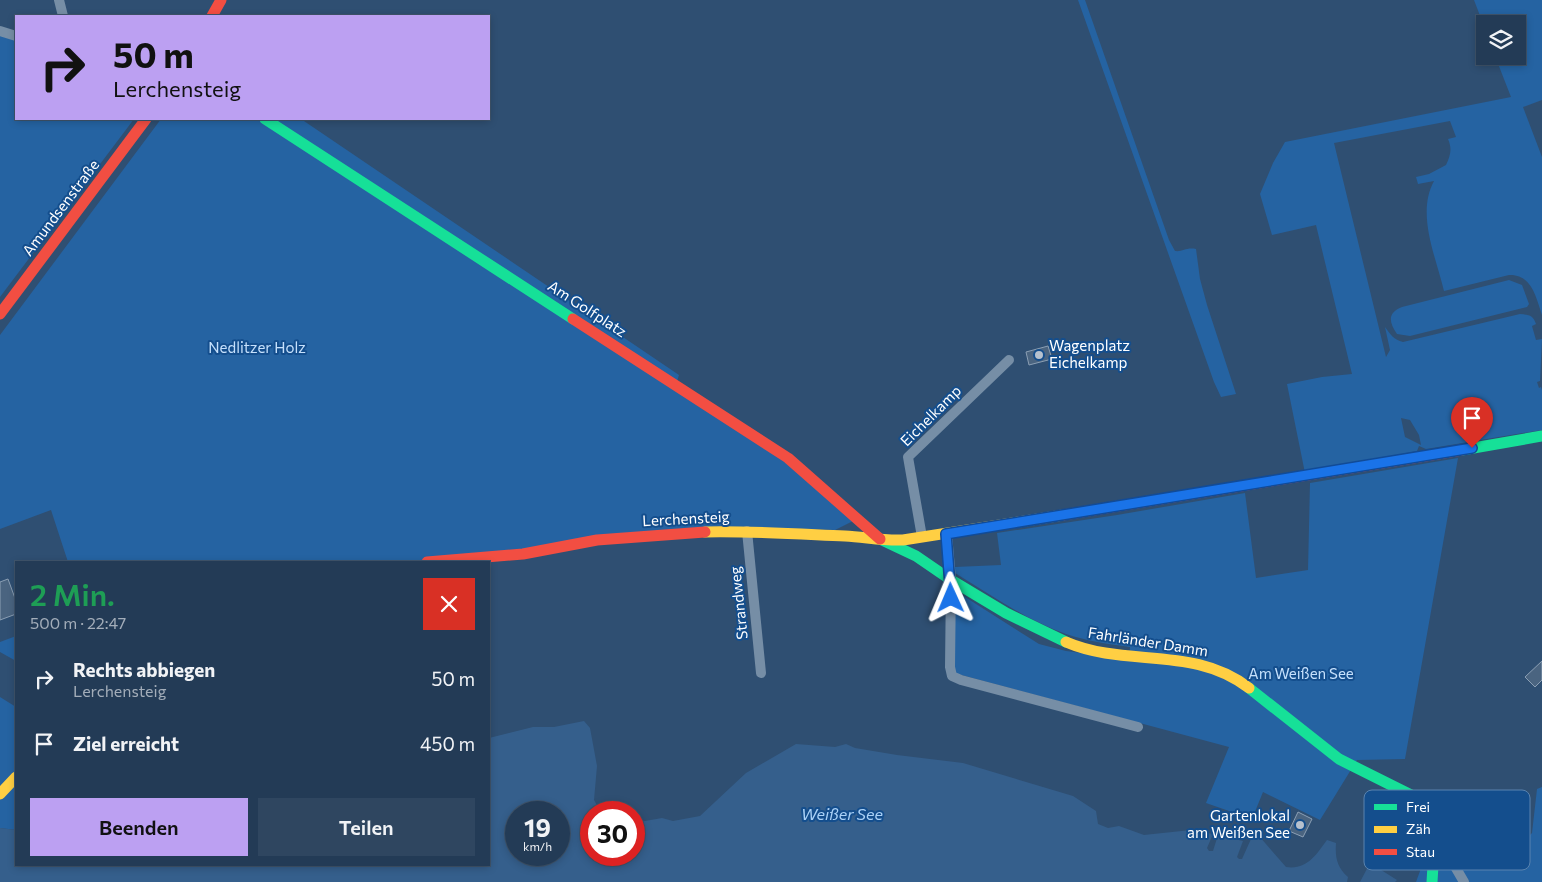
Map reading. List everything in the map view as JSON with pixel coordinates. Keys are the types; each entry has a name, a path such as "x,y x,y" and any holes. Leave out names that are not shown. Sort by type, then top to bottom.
{"street":[{"path":"59,0 63,15"},
{"path":"213,15 221,0"},
{"path":"0,31 15,36"},
{"name":"Amundsenstraße","path":"0,314 145,120"},
{"name":"Am Golfplatz","path":"267,120 788,458 882,541"},
{"name":"Eichelkamp","path":"922,537 908,457 1010,360"},
{"name":"Lerchensteig","path":"439,561 523,554 596,540 675,533 747,531 856,537 882,541 922,537 1542,436"},
{"name":"Strandweg","path":"747,531 761,673"},
{"path":"946,534 951,580 950,667 952,676 1138,727"},
{"name":"Fahrländer Damm","path":"882,541 916,556 951,580 1028,625 1076,646 1103,652 1168,659 1215,668 1224,672 1254,692 1339,759 1401,790"},
{"path":"0,794 15,778"},
{"name":"Fahrländer Damm","path":"1457,870 1464,882"}],"green space":[{"path":"1078,0 1085,0 1169,240 1175,251 1196,249 1200,279 1207,305 1236,394 1221,397 1214,382"},
{"path":"1474,0 1542,0 1542,100 1523,107 1542,157 1542,315 1532,288 1523,278 1517,276 1509,275 1444,291 1429,236 1427,221 1429,194 1434,181 1418,184 1416,177 1429,174 1446,165 1450,152 1448,139 1456,137 1450,121 1334,143 1386,357 1390,350 1385,327 1395,338 1403,342 1520,314 1531,316 1536,324 1532,326 1536,340 1542,339 1540,381 1537,382 1542,390 1542,430 1426,449 1419,446 1417,451 1305,473 1287,384 1322,377 1352,374 1316,225 1272,235 1260,194 1273,163 1285,142 1511,97 1499,65 1526,65 1526,15 1480,15","holes":["1401,418 1410,420 1419,435 1421,445 1405,437"]},
{"path":"0,35 15,40 15,120 133,120 0,297"},
{"name":"Nedlitzer Holz","path":"160,120 302,120 679,375 675,388 775,453 853,521 835,530 748,527 460,559 415,561 68,561 51,510 0,529 0,335"},
{"path":"1509,280 1522,285 1529,304 1527,307 1410,336 1397,334 1392,326 1392,315 1397,309 1402,307"},
{"name":"Am Weißen See","path":"1458,458 1405,759 1357,760 1320,820 1263,792 1252,819 1206,803 1229,747 954,673 954,590 1039,644 1066,651 1129,659 1130,647 1082,639 1051,628 1009,606 955,573 955,567 1001,565 997,533 1245,493 1256,578 1308,570 1310,483"},
{"path":"15,636 15,660 0,652 0,642"},
{"path":"0,697 15,706 15,830 0,828"},
{"path":"1542,787 1542,882 1416,882 1420,870 1530,870 1530,835 1532,833 1537,789"}],"water":[{"name":"Weißer See","path":"584,721 590,728 597,766 595,801 580,801 580,866 645,866 645,821 662,818 673,821 700,816 746,773 796,744 835,747 846,744 855,748 897,755 963,763 1073,796 1096,811 1098,824 1108,828 1119,826 1144,835 1191,830 1213,834 1207,848 1209,851 1213,851 1218,835 1243,841 1237,857 1239,859 1242,859 1251,839 1259,836 1286,867 1300,866 1310,860 1327,840 1336,843 1338,862 1341,870 1348,877 1347,882 0,882 0,828 15,830 15,866 490,866 490,738 533,727 554,727"},
{"path":"1366,870 1381,870 1397,880 1395,882 1360,882"}],"building":[{"name":"Wagenplatz Eichelkamp","path":"1048,346 1052,359 1029,365 1026,352"},
{"path":"8,579 15,598 15,614 0,620 0,582"},
{"path":"1542,661 1542,680 1535,687 1525,677"},
{"name":"Gartenlokal am Weißen See","path":"1298,812 1312,819 1303,837 1289,831"}],"traffic: fast":[{"path":"267,120 573,319"},
{"path":"1462,450 1542,436"},
{"path":"880,539 916,556 951,580 1006,613 1066,642"},
{"path":"1249,688 1339,759 1401,790"},
{"path":"1432,882 1433,870"}],"traffic: slow":[{"path":"705,532 775,533 903,540 1063,515"},
{"path":"1066,642 1089,650 1112,654 1183,661 1206,666 1228,675 1249,688"},
{"path":"0,794 15,778"}],"traffic: jam":[{"path":"213,15 221,0"},
{"path":"0,314 145,120"},
{"path":"573,319 788,458 880,539"},
{"path":"1063,515 1462,450"},
{"path":"439,561 523,554 597,540 705,532"}],"place":[{"name":"Wagenplatz Eichelkamp","path":"1039,355"},
{"name":"Gartenlokal am Weißen See","path":"1300,825"}],"route":[{"path":"951,598 946,534 1472,448"}]}
